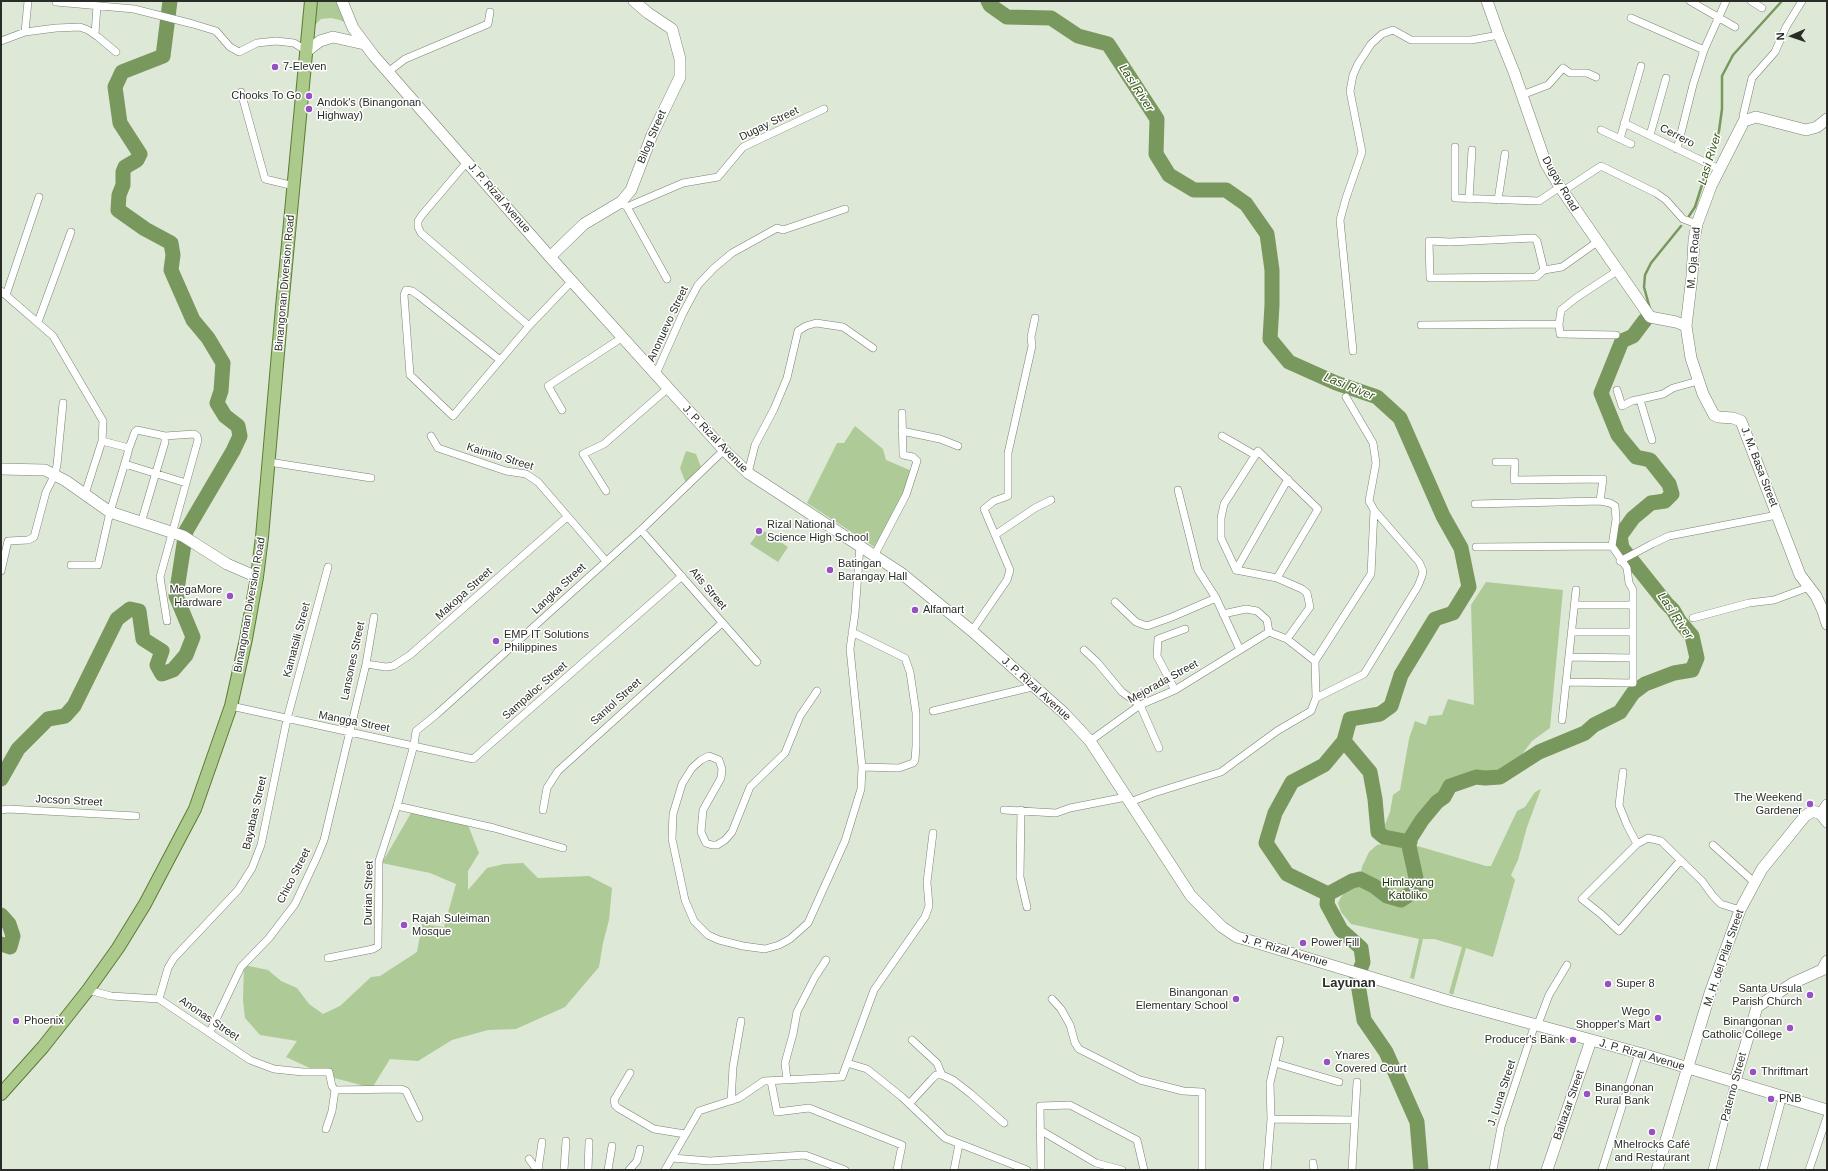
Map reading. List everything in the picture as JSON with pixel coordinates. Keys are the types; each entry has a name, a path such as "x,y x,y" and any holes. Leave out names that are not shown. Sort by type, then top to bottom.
{"main road":[{"name":"Binangonan Diversion Road","path":"1,1094 43,1047 88,990 132,925 185,830 203,790 231,706 246,639 257,577 269,462 311,1"}],"street":[{"path":"25,32 28,1"},
{"name":"J. P. Rizal Avenue","path":"342,1 353,28 364,44 572,282 724,450 748,473 901,573 972,631 1036,686 1060,709 1090,742 1191,896 1222,927 1244,939 1449,1001 1537,1024 1783,1095 1827,1110"},
{"name":"Bilog Street","path":"550,257 584,224 624,204 631,190 652,135 680,77 680,59 672,29 648,13 634,1"},
{"name":"Dugay Road","path":"1487,1 1498,35 1506,50 1546,164 1561,189 1649,316 1676,322 1686,326"},
{"path":"1690,1 1735,27"},
{"path":"1677,149 1693,85 1704,50 1726,1"},
{"path":"1750,1 1762,8"},
{"path":"1802,1 1786,27 1775,52 1752,78 1743,116 1744,121 1756,117 1806,130 1817,128 1827,119"},
{"path":"56,2 134,9 207,28 216,31 230,47 238,52 257,43 276,41 294,43 307,50 320,41 333,37 364,44"},
{"path":"95,34 97,6"},
{"path":"388,72 405,59 488,24 490,12"},
{"path":"1631,18 1704,50"},
{"path":"1,41 25,32 71,27 80,28 95,34 116,52"},
{"path":"1353,351 1340,220 1362,152 1350,91 1353,75 1358,64 1371,44 1382,34 1394,30 1411,40 1471,40 1498,35"},
{"path":"1620,139 1641,66"},
{"path":"1522,95 1548,85 1563,68 1570,72 1588,73 1596,77"},
{"path":"1650,135 1666,78"},
{"path":"241,92 266,179 294,186"},
{"name":"Dugay Street","path":"624,204 683,183 718,176 743,147 824,110"},
{"name":"M. Oja Road","path":"1686,326 1692,282 1694,240 1697,224 1719,169 1744,121"},
{"name":"Cerrero","path":"1624,123 1719,169"},
{"path":"1601,130 1631,144"},
{"path":"1455,147 1454,198 1539,200 1601,166 1656,193 1666,200 1683,218 1697,224"},
{"path":"1469,199 1472,150"},
{"path":"1498,200 1505,154"},
{"path":"467,162 422,215 418,221 418,227 421,233 529,326"},
{"path":"39,197 3,293 38,322 52,336 104,425 102,441 85,494"},
{"path":"624,204 667,279"},
{"name":"Anonuevo Street","path":"656,374 683,313 698,286 714,268 732,253 777,228 783,230 845,209"},
{"path":"38,322 71,232"},
{"path":"1544,270 1537,241 1534,238 1450,242 1429,241 1430,278 1536,277 1544,270 1562,267 1597,242"},
{"path":"1616,335 1560,334 1559,324 1560,310 1617,271"},
{"path":"500,360 418,295 412,291 406,290 404,295 410,375 453,416 529,326 572,282"},
{"path":"972,631 1007,580 1010,570 984,509 994,501 1008,496 1008,453 1032,346 1031,337 1035,318"},
{"path":"748,473 755,445 774,409 787,378 798,331 806,326 816,323 843,327 873,348"},
{"path":"1421,325 1559,324"},
{"name":"J. M. Basa Street","path":"1686,326 1691,358 1698,381 1714,415 1741,421 1800,574 1823,611 1827,624"},
{"path":"562,410 548,386 623,337"},
{"path":"1617,390 1622,406 1663,394 1673,388 1698,381"},
{"path":"606,491 583,454 604,444 668,389"},
{"path":"1316,698 1364,674 1418,586 1423,571 1419,562 1374,510 1369,501 1376,463 1373,443 1346,397"},
{"path":"1640,400 1652,440"},
{"path":"1,571 8,541 28,540 34,537 46,492 55,474 62,402"},
{"path":"874,556 906,495 917,461 913,457 904,455 902,413"},
{"path":"71,565 98,565 110,512 135,432 137,430 165,436 194,434 197,436 198,440 171,531 160,577 167,621"},
{"path":"902,431 940,439 958,446"},
{"path":"141,523 165,442 165,436"},
{"name":"Kaimito Street","path":"431,436 438,448 506,472 526,474 533,478 606,561"},
{"path":"1222,436 1255,455"},
{"path":"102,441 129,448"},
{"name":"Langka Street","path":"414,745 416,731 437,714 641,530 724,450"},
{"path":"1236,570 1221,538 1221,518 1224,504 1258,451 1318,509 1277,578"},
{"path":"269,462 370,478"},
{"path":"1496,462 1515,462 1514,480 1603,479 1600,501"},
{"path":"125,464 186,483"},
{"path":"1,469 40,469 55,474 110,512 186,537 227,564 257,577"},
{"path":"1236,570 1288,479"},
{"path":"1178,490 1198,570 1216,598 1240,650"},
{"path":"995,535 1035,508 1051,500"},
{"path":"1475,504 1600,501 1610,503 1615,506 1616,519 1612,546 1627,568 1629,583 1633,590 1633,683 1566,682"},
{"path":"1004,810 1056,813 1070,808 1128,799 1154,793 1221,772 1277,731 1311,711 1316,698 1315,661 1371,574 1374,510"},
{"path":"1622,560 1670,536 1777,515"},
{"name":"Makopa Street","path":"366,664 386,667 393,666 410,655 567,517"},
{"name":"Atis Street","path":"641,530 757,662"},
{"path":"817,691 800,716 785,753 750,787 732,832 725,840 717,845 706,843 701,832 703,810 721,778 722,769 718,760 709,756 701,760 692,768 682,784 673,814 672,839 685,900 694,920 708,935 719,940 743,946 765,948 779,945 790,939 808,924 845,841 861,789 862,767 850,649 860,546"},
{"path":"1476,547 1612,546"},
{"name":"Kamatsili Street","path":"287,719 328,567"},
{"path":"1236,570 1277,578 1302,589 1306,593 1310,608 1287,639"},
{"name":"Sampaloc Street","path":"473,759 682,576"},
{"path":"1693,618 1749,603 1774,600 1809,587"},
{"path":"1562,720 1576,590"},
{"path":"1115,602 1136,622 1147,626 1216,598"},
{"path":"1574,605 1633,604"},
{"path":"1223,614 1246,609 1257,611 1266,620 1269,632 1287,639 1315,661"},
{"name":"Lansones Street","path":"349,733 366,664 374,617"},
{"name":"Santol Street","path":"543,810 547,788 558,771 722,623"},
{"path":"1175,690 1156,656 1158,639 1184,629"},
{"path":"852,632 905,658 910,672 916,713 916,746 915,760 913,763 899,768 862,767"},
{"name":"Mejorada Street","path":"1090,742 1140,705 1175,690 1269,632"},
{"path":"1572,632 1633,632"},
{"path":"1084,650 1097,662 1122,692 1140,705 1160,748"},
{"path":"1569,657 1633,658"},
{"path":"933,711 1036,686"},
{"name":"Mangga Street","path":"231,706 473,759"},
{"name":"Bayabas Street","path":"159,999 168,968 174,958 238,890 252,868 261,844 287,719"},
{"name":"Chico Street","path":"210,1032 241,968 269,938 295,904 308,878 324,840 349,733"},
{"name":"Durian Street","path":"328,958 373,949 378,946 379,861 397,806 414,745"},
{"path":"1623,772 1619,805 1627,825 1638,844"},
{"path":"397,806 494,828 563,848"},
{"name":"Jocson Street","path":"1,810 15,809 136,816"},
{"path":"1021,810 1019,871 1027,907"},
{"name":"M. H. del Pilar Street","path":"1657,1170 1710,993 1740,910 1754,882 1787,837 1805,816 1822,813"},
{"path":"665,1170 699,1111 739,1098 764,1081 842,1077 874,990 925,917 929,906 927,882 933,833"},
{"path":"1680,861 1619,931 1582,899 1638,844 1648,838 1661,841 1702,881 1721,904 1740,910"},
{"path":"1713,845 1754,882"},
{"path":"787,1080 786,1063 797,1012 811,984 826,960"},
{"name":"J. Luna Street","path":"1493,1170 1501,1127 1537,1024 1549,995 1567,965"},
{"name":"Paterno Street","path":"1712,1170 1735,1081 1757,1007 1793,983 1824,966"},
{"path":"88,990 111,996 159,999"},
{"name":"Anonas Street","path":"159,999 197,1026 210,1032 250,1060 274,1069 316,1073 329,1072 332,1086 335,1090"},
{"path":"1052,999 1070,1025 1075,1043 1079,1049 1140,1080 1183,1091 1202,1092 1202,1170"},
{"path":"731,1101 733,1067 741,1021"},
{"path":"912,1040 937,1063 942,1075"},
{"path":"1267,1170 1271,1119 1270,1084 1280,1040"},
{"name":"Baltazar Street","path":"1547,1170 1591,1040"},
{"path":"1602,1170 1639,1053"},
{"path":"847,1063 866,1069 909,1104 945,1138 1027,1170"},
{"path":"1274,1064 1339,1082"},
{"path":"630,1073 614,1100 615,1105 654,1129 685,1134"},
{"path":"909,1104 936,1075 942,1075 953,1080 965,1089 1004,1123"},
{"path":"771,1081 777,1112 809,1108 902,1145 897,1170"},
{"path":"1352,1170 1357,1082"},
{"path":"326,1129 332,1111 335,1090 401,1089 406,1091 419,1118"},
{"path":"1764,1170 1783,1095"},
{"path":"1041,1170 1040,1106 1070,1106 1137,1140 1144,1170"},
{"path":"1809,1170 1827,1117"},
{"path":"1271,1119 1355,1120"},
{"path":"1040,1130 1096,1163 1122,1170"},
{"path":"564,1170 566,1141"},
{"path":"538,1170 542,1142"},
{"path":"588,1170 590,1142"},
{"path":"954,1170 958,1144"},
{"path":"608,1170 612,1146"},
{"path":"630,1170 637,1161 640,1149"},
{"path":"672,1158 710,1161 805,1155 845,1170"},
{"path":"529,1159 538,1170"}],"green space":[{"path":"316,1 341,1 352,26 340,20 331,18 321,19 315,25"},
{"path":"855,426 883,449 886,460 912,471 903,496 876,548 807,503 837,443 844,443"},
{"path":"686,451 696,454 701,467 689,481 685,481 680,468"},
{"path":"761,529 788,547 778,562 750,544"},
{"name":"Himlayang Katoliko","path":"1486,582 1563,590 1550,728 1532,741 1517,761 1508,768 1478,775 1448,786 1420,818 1413,832 1407,835 1407,843 1486,866 1491,866 1517,811 1525,807 1535,792 1541,789 1527,827 1518,860 1511,875 1515,880 1493,957 1466,948 1453,995 1449,993 1462,947 1434,939 1423,939 1414,979 1410,978 1419,939 1351,924 1341,912 1338,903 1347,890 1361,885 1360,876 1362,867 1369,852 1377,845 1393,842 1393,835 1382,832 1390,812 1393,795 1400,790 1409,739 1415,721 1426,725 1429,716 1442,715 1448,699 1474,705 1471,605"},
{"path":"411,813 468,825 479,853 468,871 468,890 487,868 504,864 523,863 538,878 589,876 612,888 609,920 599,967 565,1007 516,1029 488,1030 452,1040 418,1061 390,1059 372,1088 327,1076 286,1057 297,1041 260,1035 245,1018 243,1000 244,965 268,970 281,981 297,988 309,1004 323,1014 340,1006 371,977 380,976 417,952 422,924 444,927 456,884 430,873 382,863"}],"waterway":[{"path":"1,779 18,749 48,719 65,716 74,706 117,619 130,609 139,611 143,639 162,651 157,665 162,674 173,670 186,655 193,637 176,596 186,531 233,451 240,436 238,426 225,416 217,403 221,391 223,363 208,338 193,320 171,270 173,255 171,243 145,229 118,210 119,195 123,185 123,172 125,167 137,160 140,154 120,123 115,87 122,72 163,56 170,1"},
{"name":"Lasi River","path":"988,1 990,5 1007,17 1051,18 1078,36 1108,44 1157,119 1156,154 1169,175 1194,190 1226,190 1246,204 1267,234 1272,270 1270,339 1289,362 1336,383 1377,397 1400,418 1443,516 1461,548 1469,587 1453,613 1435,619 1401,675 1391,706 1380,714 1350,719 1344,741 1324,765 1292,782 1275,813 1266,843 1287,874 1328,894"},
{"name":"Lasi River","path":"1689,216 1695,207 1719,131 1722,109 1722,76 1733,55 1782,1"},
{"name":"Lasi River","path":"1650,309 1644,287 1645,275 1651,263 1681,226"},
{"name":"Lasi River","path":"1421,1170 1417,1122 1386,1052 1364,1020 1357,978 1363,962 1361,948 1341,930 1327,904 1328,894 1352,881 1360,879 1374,886 1387,896 1401,900 1413,892 1416,887 1416,878 1409,846 1410,839 1422,820 1437,802 1444,797 1450,786 1476,777 1500,777 1539,752 1585,733 1594,725 1620,712 1633,693 1645,684 1674,673 1692,670 1697,658 1692,636 1680,622 1673,610 1622,548 1620,536 1633,518 1651,503 1665,501 1672,494 1669,484 1650,460 1636,457 1618,435 1601,393 1622,341 1633,336 1645,320"},
{"path":"1344,741 1370,772 1375,799 1378,832 1384,837 1410,842"},
{"path":"1,915 9,924 13,936 10,947 1,944"}],"place":[{"name":"7-Eleven","path":"275,67"},
{"name":"Chooks To Go","path":"309,96"},
{"name":"Andok's (Binangonan Highway)","path":"309,109"},
{"name":"Rizal National Science High School","path":"759,531"},
{"name":"Batingan Barangay Hall","path":"830,570"},
{"name":"MegaMore Hardware","path":"230,596"},
{"name":"Alfamart","path":"915,610"},
{"name":"EMP IT Solutions Philippines","path":"496,641"},
{"name":"The Weekend Gardener","path":"1810,804"},
{"name":"Rajah Suleiman Mosque","path":"404,925"},
{"name":"Power Fill","path":"1303,943"},
{"name":"Super 8","path":"1608,984"},
{"name":"Santa Ursula Parish Church","path":"1810,995"},
{"name":"Binangonan Elementary School","path":"1236,999"},
{"name":"Wego Shopper's Mart","path":"1658,1018"},
{"name":"Phoenix","path":"16,1021"},
{"name":"Binangonan Catholic College","path":"1790,1028"},
{"name":"Producer's Bank","path":"1573,1040"},
{"name":"Ynares Covered Court","path":"1327,1062"},
{"name":"Thriftmart","path":"1753,1072"},
{"name":"Binangonan Rural Bank","path":"1587,1094"},
{"name":"PNB","path":"1771,1099"},
{"name":"Mhelrocks Café and Restaurant","path":"1652,1132"}],"district":[{"name":"Layunan","path":"1349,983"}]}
